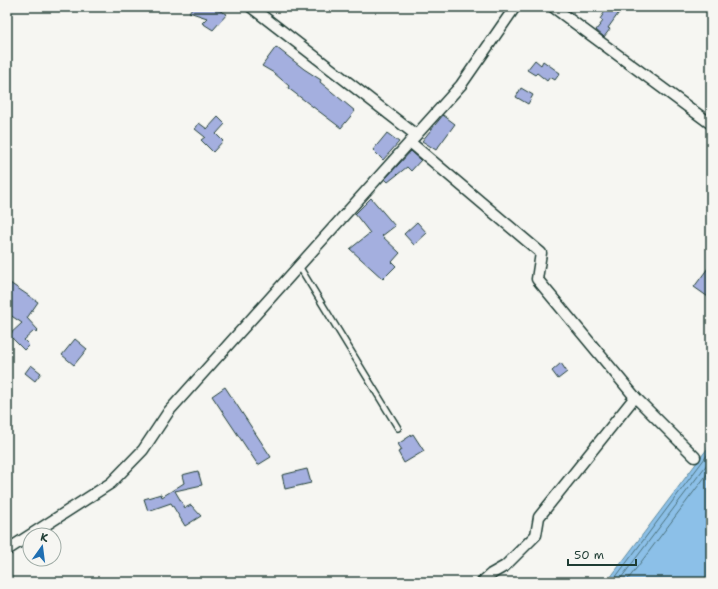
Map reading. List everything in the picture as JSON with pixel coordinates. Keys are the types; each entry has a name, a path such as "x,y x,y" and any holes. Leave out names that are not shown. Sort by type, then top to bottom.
{"street":[{"path":"251,7 263,10 413,139 541,253 537,278 636,397 695,457"},
{"path":"7,550 111,483 143,450 169,412 462,85 515,7"},
{"path":"553,7 711,124"},
{"path":"482,582 490,574 505,566 536,535 539,517 636,397"}],"lane":[{"path":"299,266 398,428"}],"water":[{"path":"711,444 711,582 607,582 704,453"}],"building":[{"path":"193,7 212,7 227,14 213,30 202,23 207,18 189,12"},
{"path":"608,7 623,7 608,28 610,29 604,37 596,30 603,21 600,19"},
{"path":"276,47 321,80 320,82 355,111 341,128 288,88 289,86 274,73 262,66"},
{"path":"535,60 541,65 543,61 560,73 555,80 550,77 547,81 537,73 535,75 527,70"},
{"path":"521,88 533,95 528,104 516,97"},
{"path":"443,115 455,124 436,150 422,141"},
{"path":"218,117 225,124 216,134 223,141 213,152 201,140 205,137 195,129 199,123 207,129"},
{"path":"387,133 399,142 383,160 373,150"},
{"path":"411,151 421,160 411,171 407,167 388,182 385,179"},
{"path":"371,198 395,226 382,236 400,253 392,262 396,266 383,279 350,249 370,233 355,214"},
{"path":"417,222 427,233 414,245 404,234"},
{"path":"711,264 711,299 694,287"},
{"path":"7,281 38,302 27,318 38,330 36,332 34,331 24,340 29,345 24,350 9,335 22,323 7,313"},
{"path":"75,339 87,349 74,365 62,355"},
{"path":"561,363 567,372 558,379 552,371"},
{"path":"31,365 41,373 35,381 25,373"},
{"path":"225,387 271,457 258,465 212,396"},
{"path":"413,434 424,451 404,463 398,452 402,450 398,444"},
{"path":"307,469 311,483 285,489 282,475"},
{"path":"198,471 202,485 175,491 185,508 191,505 201,516 185,526 171,503 148,511 144,499 161,494 162,497 184,483 182,475"}]}
